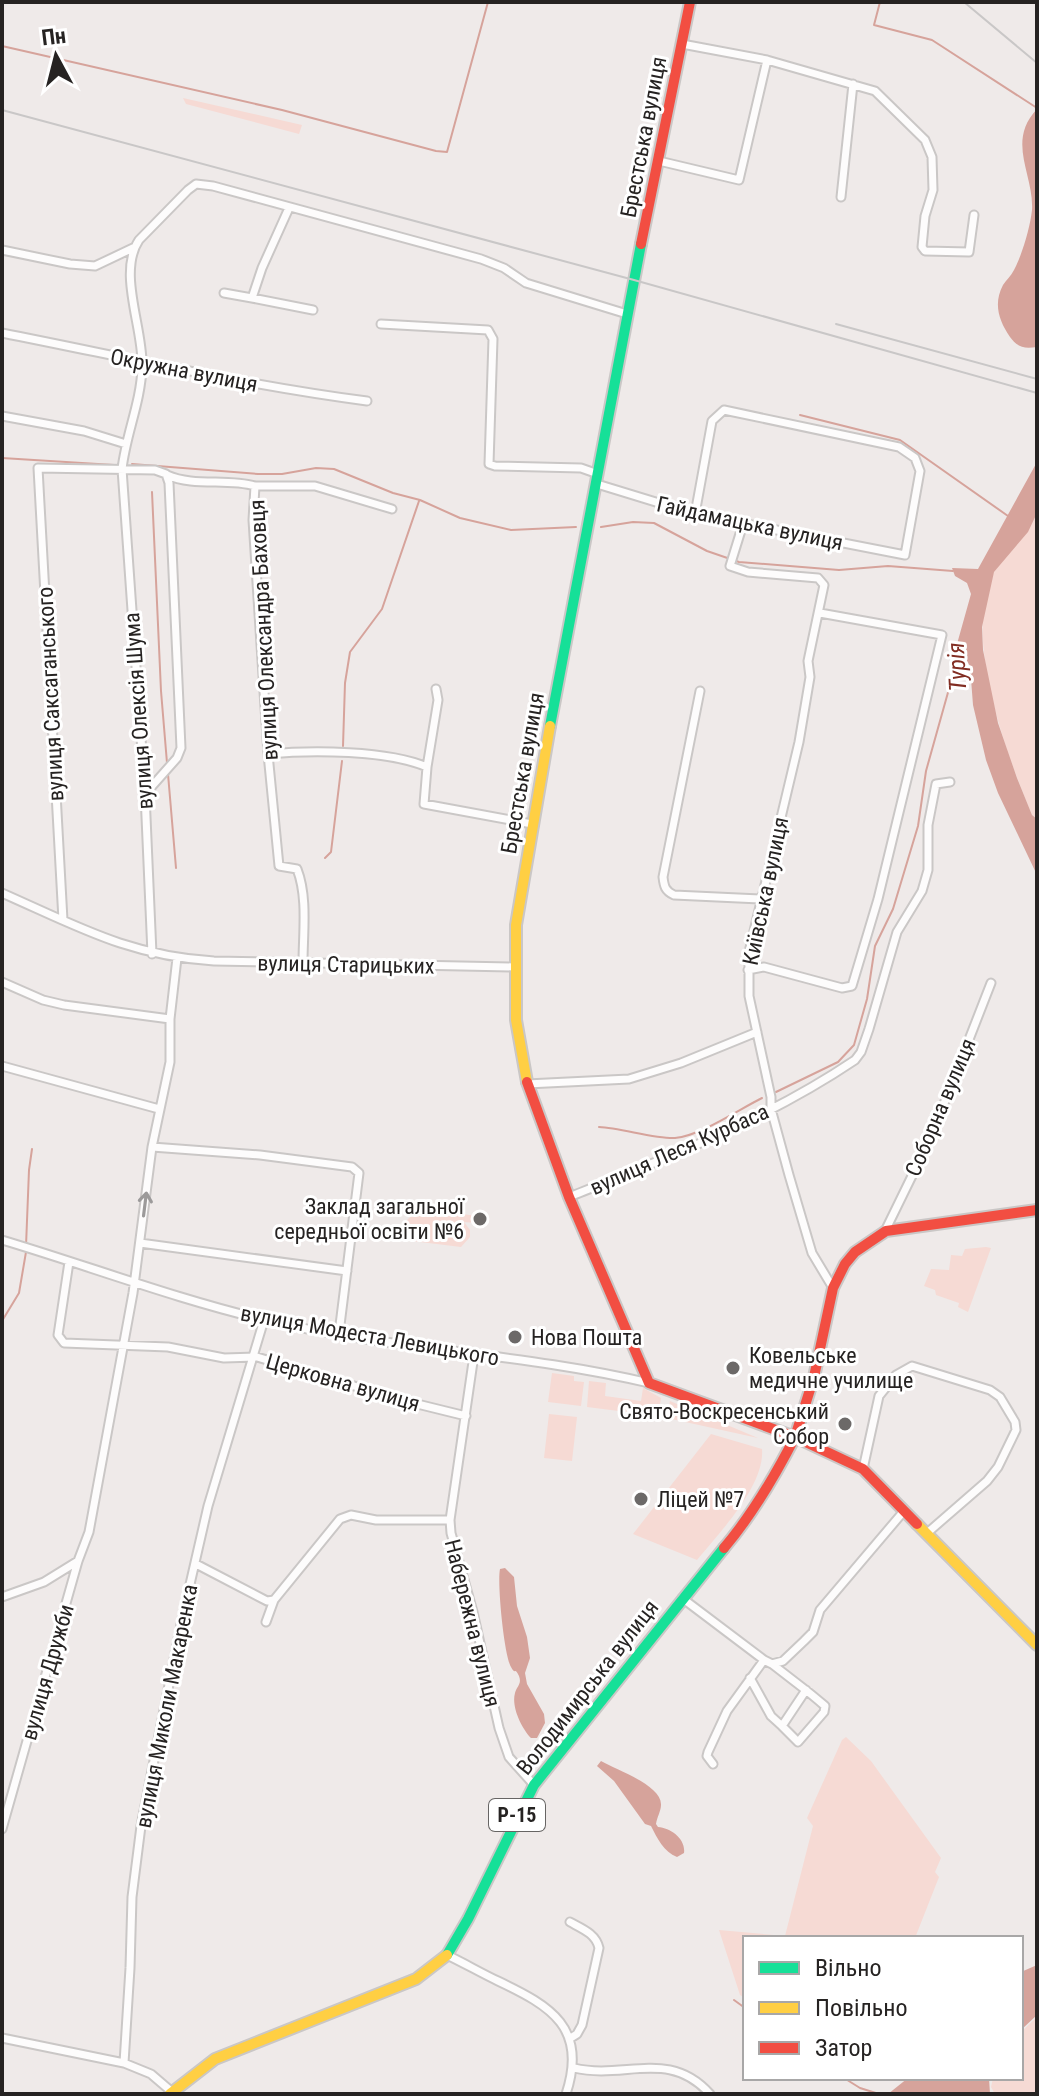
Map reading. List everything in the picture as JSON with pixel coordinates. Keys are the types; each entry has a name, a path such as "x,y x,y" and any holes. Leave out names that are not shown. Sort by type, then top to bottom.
{"main road":[{"name":"Брестська вулиця","path":"649,1383 569,1197 527,1084 516,1020 516,925 532,824 690,2"},
{"path":"888,1230 1037,1210"},
{"name":"Володимирська вулиця","path":"171,2093 199,2069 226,2053 416,1979 447,1955 534,1785 737,1532 781,1464 795,1437 814,1377 833,1288 855,1252 888,1230"},
{"path":"649,1383 795,1437 863,1469 1037,1645"}],"street":[{"path":"682,44 767,60 875,91 925,140 930,151 934,180 923,229 922,247 925,251 969,252 974,215"},
{"path":"659,161 739,180 767,60"},
{"path":"841,197 853,84"},
{"path":"2,250 95,266 133,248 196,184 481,259 504,268 526,283 630,315"},
{"path":"252,298 289,208"},
{"name":"вулиця Олексія Шума","path":"133,248 131,282 143,363 139,400 122,469 145,794 152,954"},
{"path":"224,293 313,310"},
{"name":"Гайдамацька вулиця","path":"381,324 488,330 493,339 489,464 495,466 581,468 598,479 695,514 905,555 920,471 915,458 899,447 724,410 712,421 695,514"},
{"name":"Окружна вулиця","path":"2,333 143,363 367,401"},
{"path":"2,416 84,431 126,444"},
{"name":"вулиця Саксаганського","path":"63,920 38,468 122,469"},
{"path":"122,469 155,470 190,480 220,480 255,486"},
{"path":"145,794 177,758 181,748 169,483 166,474"},
{"name":"вулиця Олександра Баховця","path":"303,963 300,875 297,869 279,866 268,754 253,520 255,486 315,486 392,509"},
{"name":"Київська вулиця","path":"743,524 730,565 748,572 818,578 825,590 808,661 810,677 799,742 760,899 748,970 749,996 771,1109 812,1253 833,1288"},
{"path":"748,970 764,967 842,988 852,986 878,899 942,635 820,613"},
{"path":"436,689 438,700 424,804 532,824"},
{"path":"700,691 663,877 664,886 667,892 674,895 760,899"},
{"path":"268,754 325,751 379,755 427,767"},
{"name":"вулиця Леся Курбаса","path":"569,1197 714,1139 855,1060 861,1052 897,932 922,891 928,870 928,825 936,784 950,782"},
{"name":"вулиця Старицьких","path":"2,893 112,942 177,958 515,967"},
{"path":"2,1597 61,1574 78,1561 89,1532 135,1281 152,1147 170,1062 170,1019 177,958"},
{"path":"2,982 43,1000 170,1019"},
{"name":"Соборна вулиця","path":"888,1230 931,1137 991,983"},
{"path":"527,1084 629,1079 681,1063 757,1032"},
{"path":"2,1066 159,1109"},
{"path":"152,1147 260,1155 352,1167 359,1173 339,1333"},
{"name":"вулиця Модеста Левицького","path":"2,1240 264,1320 474,1355 596,1371 649,1383"},
{"path":"140,1243 347,1271"},
{"name":"Церковна вулиця","path":"69,1262 60,1340 64,1343 168,1347 224,1358 253,1357 466,1416"},
{"name":"вулиця Миколи Макаренка","path":"124,2063 136,1861 171,1672 208,1506 264,1320"},
{"name":"Набережна вулиця","path":"474,1355 450,1520 451,1533 473,1612 499,1728 509,1757 534,1785"},
{"path":"863,1469 879,1396 896,1375 912,1366 990,1390 1000,1397 1015,1422 1016,1430 998,1467 987,1481 926,1534"},
{"path":"713,1764 707,1756 708,1752 727,1711 750,1678 768,1662 789,1657 813,1632 820,1610 904,1511"},
{"path":"266,1622 274,1600 340,1519 346,1516 376,1520 450,1520"},
{"name":"вулиця Дружби","path":"2,1829 78,1561"},
{"path":"196,1564 267,1601 274,1600"},
{"path":"682,1598 806,1690 825,1706 824,1712 798,1742 771,1716 750,1678"},
{"path":"782,1726 806,1690"},
{"path":"569,2039 577,2034 582,2025 599,1948 598,1939 570,1922"},
{"path":"447,1955 536,1999 555,2015 569,2039 574,2068 566,2094"},
{"path":"2,2038 124,2063 151,2074 171,2093"},
{"path":"574,2068 588,2071 672,2069 690,2075 710,2094"}],"shaded area":[{"path":"183,98 302,125 299,134 186,104"},
{"path":"1037,109 1037,347 1029,348 1019,346 1010,337 1000,319 998,299 1017,264 1029,225 1032,197 1022,146 1028,121"},
{"path":"1037,462 1037,513 1028,532 994,572 982,627 983,650 998,723 1032,815 1037,819 1037,875 998,793 986,760 973,705 970,666 957,644 971,594 967,583 955,576 952,568 978,569"},
{"path":"1037,513 1037,819 1032,815 1000,728 991,694 982,627 985,598 994,572"},
{"path":"405,1206 477,1216 476,1223 464,1222 470,1230 470,1237 461,1247 412,1241 404,1228 413,1215 404,1213"},
{"path":"991,1248 968,1312 958,1307 959,1303 936,1295 935,1290 924,1286 931,1269 949,1270 951,1255 962,1256 965,1249"},
{"path":"552,1373 574,1376 574,1381 584,1382 581,1406 548,1402"},
{"path":"589,1381 606,1383 605,1396 641,1401 643,1388 661,1398 658,1416 587,1407"},
{"path":"670,1401 758,1438 667,1418"},
{"path":"549,1414 577,1417 572,1461 544,1458"},
{"path":"711,1434 762,1449 756,1478 728,1523 697,1560 633,1534"},
{"path":"505,1568 514,1577 517,1606 527,1637 530,1658 525,1673 527,1684 544,1714 545,1723 537,1738 531,1738 524,1729 515,1705 520,1679 508,1660 500,1603 500,1569"},
{"path":"846,1737 871,1761 941,1858 935,1872 939,1877 916,1936 785,1936 813,1826 807,1818"},
{"path":"601,1761 654,1791 661,1805 656,1824 677,1835 683,1843 684,1853 677,1857 665,1848 614,1781 597,1766"},
{"path":"719,1930 785,1936 743,1936 743,1997 740,1995"},
{"path":"1037,1965 1037,2015 1023,2028 1023,1971"},
{"path":"1037,2017 1037,2094 995,2094 991,2087 993,2080 1023,2080 1023,2030"},
{"path":"906,2080 989,2080 990,2094 888,2094"}],"waterway":[{"path":"2,46 282,110 447,152 488,2"},
{"path":"880,2 874,25 932,40 1037,108"},
{"path":"800,415 900,440 1008,516"},
{"path":"2,458 114,465"},
{"path":"132,464 258,474 334,469 460,518 511,530 576,527"},
{"path":"152,492 167,763"},
{"path":"343,746 345,683 350,652 382,609 419,501"},
{"path":"601,527 633,522 654,523 707,551 739,562 839,570 888,566 953,571"},
{"name":"Турія","path":"776,1092 838,1062 854,1045 867,999 875,946 893,909 918,826 926,771 961,646"},
{"path":"325,858 331,852 342,761"},
{"path":"168,774 176,868"},
{"path":"599,1127 675,1138 707,1128 762,1098"},
{"path":"26,1246 32,1149"},
{"path":"2,1321 19,1293 26,1252"},
{"path":"734,2000 743,2007"},
{"path":"847,2080 879,2094"}],"railway":[{"path":"964,2 1037,63"},
{"path":"2,110 634,280 1037,393"},
{"path":"836,324 1037,379"}],"traffic: fast":[{"path":"550,726 641,244"},
{"path":"447,1955 534,1785 724,1548"}],"traffic: slow":[{"path":"527,1082 516,1020 516,925 550,726"},
{"path":"917,1524 1037,1645"},
{"path":"170,2094 215,2059 416,1979 447,1955"}],"traffic: jam":[{"path":"641,244 690,2"},
{"path":"527,1082 569,1197 649,1383 795,1437 762,1495 724,1548"},
{"path":"917,1524 863,1469 795,1437 814,1377 833,1288 855,1252 886,1231 1037,1210"}],"place":[{"name":"Заклад загальної середньої освіти №6","path":"480,1219"},
{"name":"Нова Пошта","path":"515,1337"},
{"name":"Ковельське медичне училище","path":"733,1368"},
{"name":"Свято-Воскресенський Собор","path":"845,1424"},
{"name":"Ліцей №7","path":"641,1499"}]}
